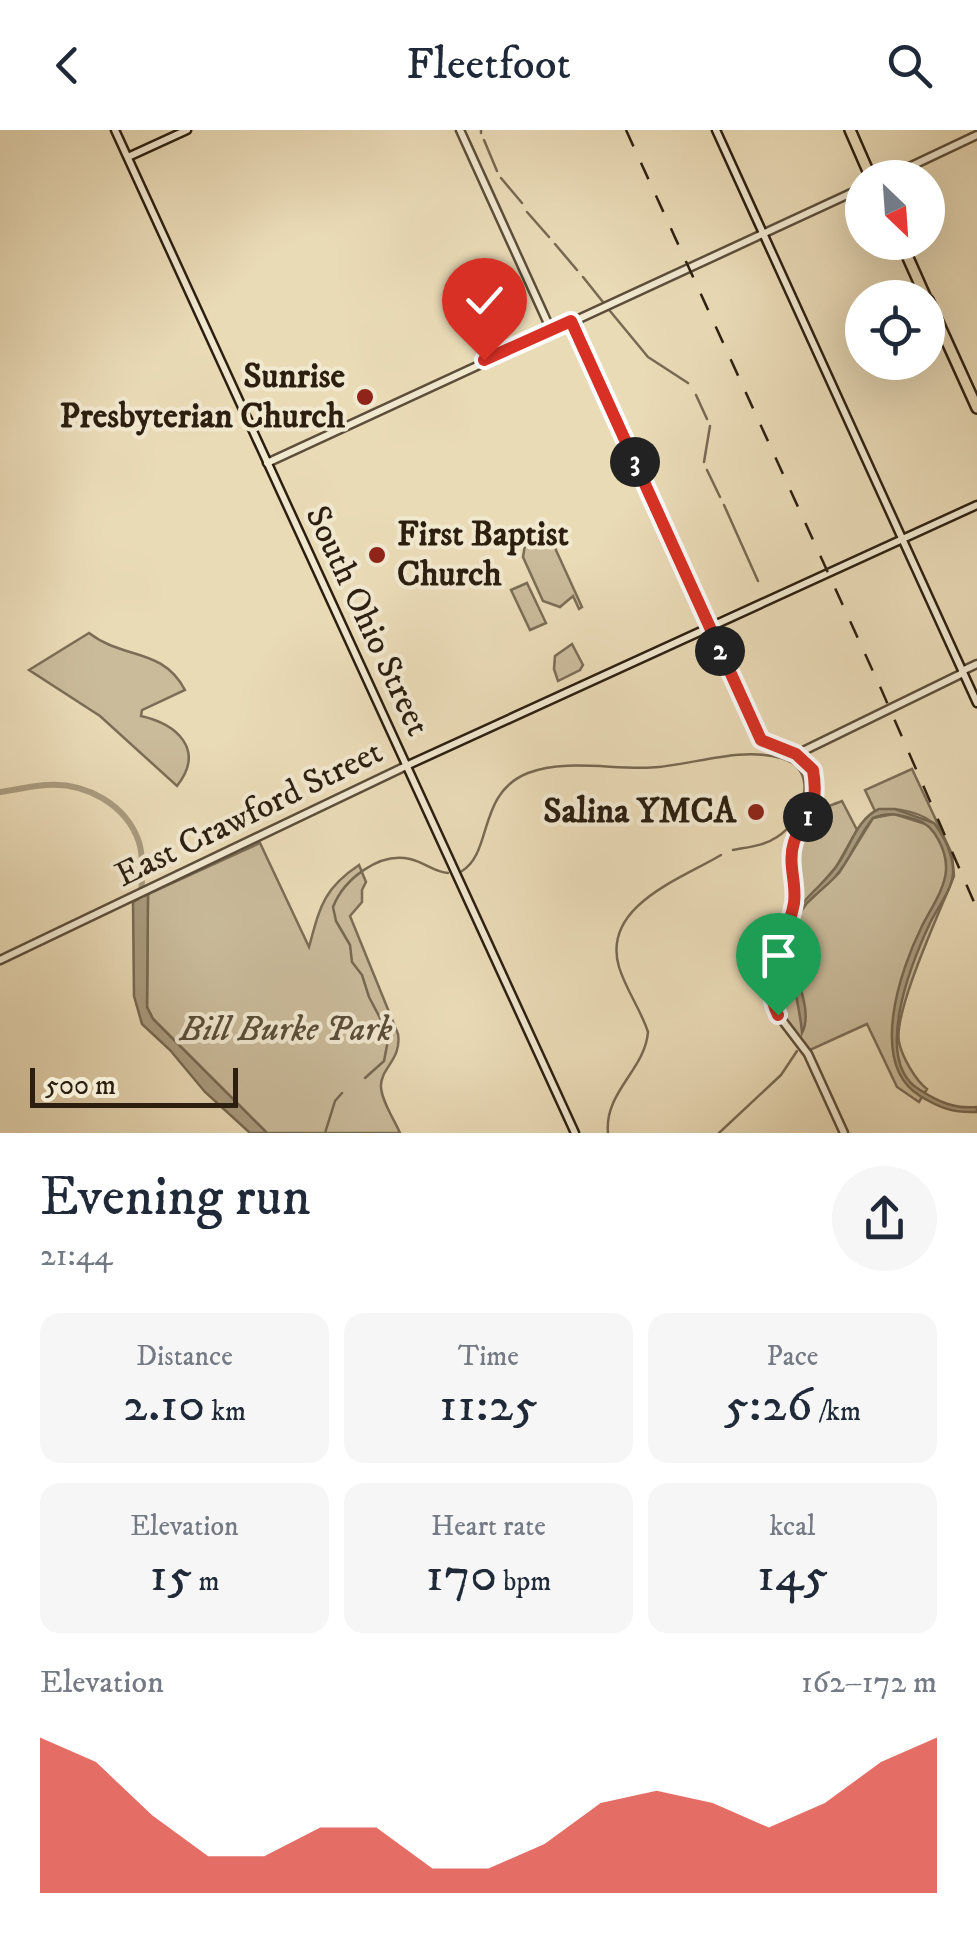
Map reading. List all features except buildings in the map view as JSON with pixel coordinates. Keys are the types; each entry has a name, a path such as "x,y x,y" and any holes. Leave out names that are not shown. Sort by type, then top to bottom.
{"main road":[{"path":"850,130 864,160"},
{"path":"945,338 977,408"}],"street":[{"name":"South Ohio Street","path":"115,130 575,1133"},
{"path":"128,157 188,130"},
{"path":"460,130 551,330"},
{"path":"716,130 977,703"},
{"path":"924,160 977,135"},
{"path":"267,462 845,196"},
{"path":"571,321 761,740 796,754 813,770"},
{"name":"East Crawford Street","path":"0,960 406,766 977,505"},
{"path":"796,754 977,664"},
{"path":"810,748 816,798 795,838 790,866 794,904 772,973 774,1007 808,1054 844,1133"}],"green space":[{"path":"536,537 550,537 582,607 579,609 573,596 560,607 543,601 523,557 525,545"},
{"path":"527,583 546,623 530,630 511,590"},
{"path":"89,633 154,660 176,676 185,690 142,710 141,716 165,725 183,740 189,761 177,786 100,716 29,670"},
{"path":"572,644 583,665 558,681 555,656"},
{"path":"912,769 952,854 954,876 910,985 899,1028 903,1055 927,1089 919,1102 897,1087 867,1024 810,1050 780,1014 774,976 795,920 839,873 873,818 894,814 938,828 909,812 875,811 865,790"},
{"path":"842,801 857,830 836,867 792,918 798,838 815,813"},
{"name":"Bill Burke Park","path":"260,843 309,947 330,891 359,865 366,882 362,902 350,916 398,1034 397,1051 381,1087 400,1133 267,1133 153,1019 147,1007 148,894"}],"shaded area":[{"path":"879,809 895,809 934,823 948,846 953,867 950,886 906,984 897,1034 898,1057 906,1076 920,1090 947,1104 977,1107 977,1112 947,1109 920,1096 904,1081 895,1062 893,1016 898,991 913,945 940,892 946,870 939,840 923,823 895,814 873,818 841,870 798,914 790,943 805,1010 802,1033 790,958 789,943 790,930 793,918 838,864 860,826"},
{"path":"148,894 147,1007 153,1019 267,1133 250,1133 205,1092 142,1024 134,996 133,902"}],"waterway":[{"path":"484,140 497,171"},
{"path":"501,178 522,203"},
{"path":"527,212 549,237"},
{"path":"555,244 577,270"},
{"path":"583,277 603,302"},
{"path":"610,311 648,357 688,383"},
{"path":"696,395 707,419"},
{"path":"704,462 710,426"},
{"path":"707,470 720,497"},
{"path":"724,505 758,581"},
{"path":"462,871 472,862 501,794 528,773 559,766 659,767 751,754 794,764 804,784 804,796 794,820 772,840 733,850"},
{"path":"0,792 61,785 89,792 114,806 139,842 141,897"},
{"path":"608,1133 612,1105 640,1058 648,1032 619,967 617,946 622,927 648,897 721,855"},
{"path":"365,1078 384,1061 389,1035 362,975 352,962 350,945 333,907 354,878 386,860 410,859 448,873"},
{"path":"719,1133 781,1075 797,1051"},
{"path":"325,1133 335,1101 342,1093"}],"railway":[{"path":"626,130 977,909"}],"place":[{"name":"Sunrise Presbyterian Church","path":"365,397"},
{"name":"First Baptist Church","path":"377,555"},
{"name":"Salina YMCA","path":"756,812"}],"route":[{"path":"484,360 571,321 761,740 796,754 813,770 816,798 793,845 790,876 794,904 772,973 778,1015"}]}
